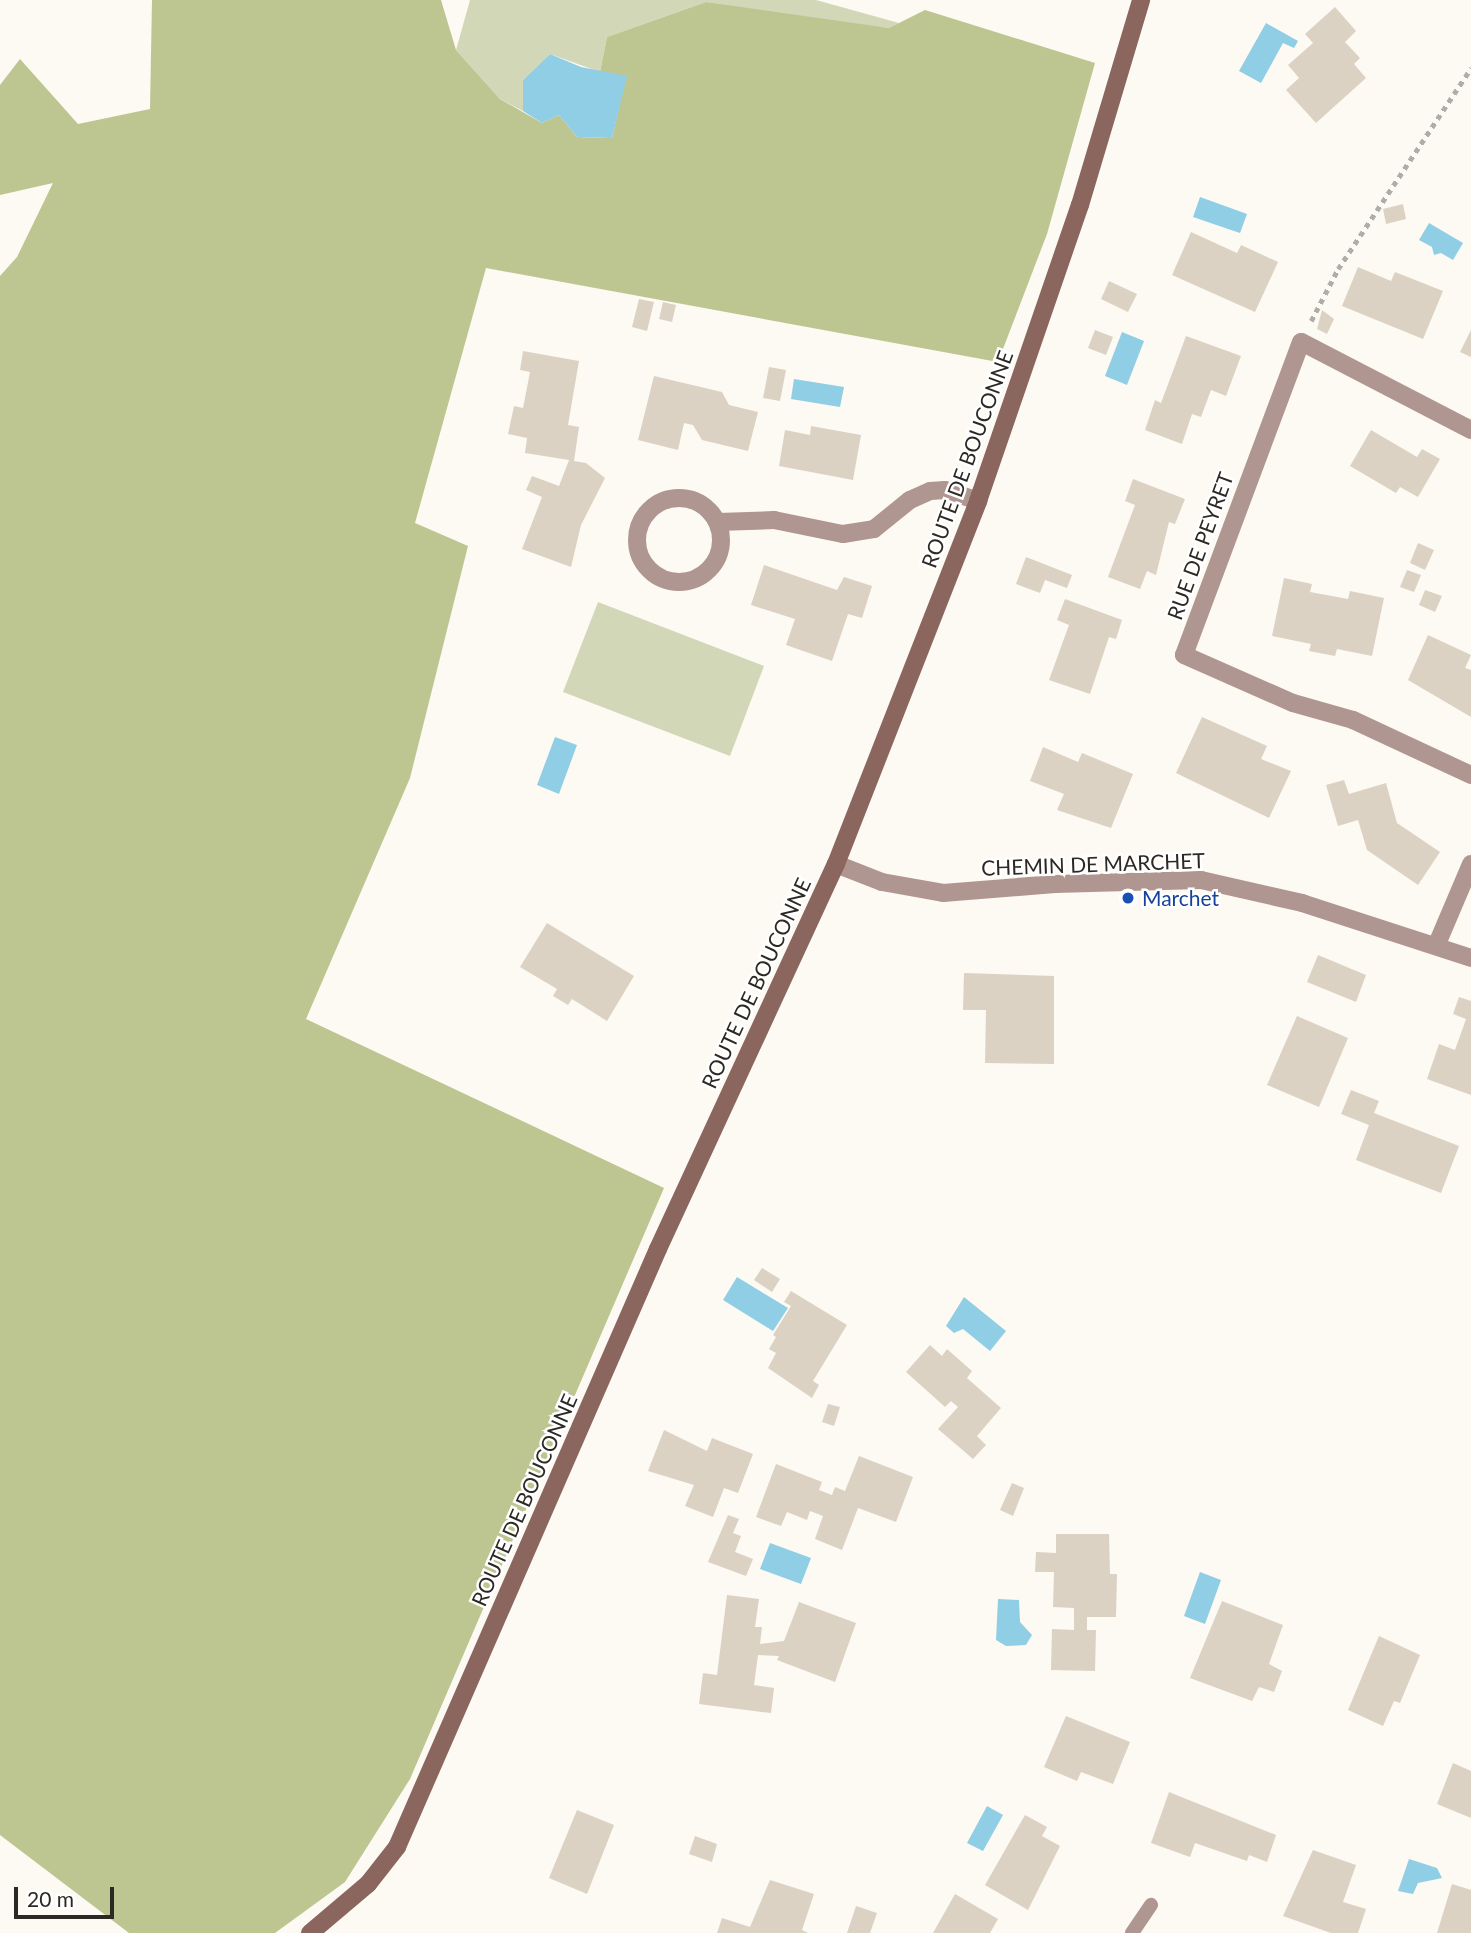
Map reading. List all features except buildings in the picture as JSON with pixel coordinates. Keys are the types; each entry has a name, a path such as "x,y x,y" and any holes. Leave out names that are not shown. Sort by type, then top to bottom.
{"street":[{"name":"ROUTE DE BOUCONNE","path":"310,1933 368,1884 397,1847 658,1249 836,863 978,500 1080,205 1141,0"},
{"path":"1301,342 1471,430"},
{"name":"RUE DE PEYRET","path":"1301,342 1184,655 1293,703 1353,720 1471,775"},
{"path":"718,522 774,520 843,534 874,529 910,500 930,491 945,490 978,500"},
{"path":"683,497 703,505 718,522 721,544 714,564 697,579 675,582 654,575 640,558 636,536 644,515 661,501 683,497"},
{"name":"CHEMIN DE MARCHET","path":"836,863 882,882 943,893 1055,884 1201,880 1261,891 1437,944 1471,958"},
{"path":"1437,944 1471,864"}],"lane":[{"path":"1132,1933 1151,1905"}],"path":[{"path":"1301,342 1338,269 1471,68"}],"green space":[{"path":"152,0 441,0 456,50 500,99 542,123 559,115 577,137 612,138 626,77 600,72 607,37 706,2 889,28 925,10 1095,63 1047,234 998,362 486,268 415,523 468,546 410,778 306,1019 664,1188 410,1779 345,1882 275,1933 129,1933 0,1835 0,276 17,257 53,183 0,195 0,85 20,59 78,124 150,109"},
{"path":"470,0 816,0 899,23 889,28 799,18 706,2 607,37 600,72 550,54 523,80 523,111 500,99 456,50"},
{"path":"598,602 764,666 730,756 563,692"}],"water":[{"path":"1266,23 1298,41 1294,48 1283,43 1261,83 1239,71"},
{"path":"550,54 581,67 627,76 612,138 577,137 559,115 542,123 523,111 523,80"},
{"path":"1200,197 1247,214 1240,233 1193,217"},
{"path":"1429,223 1463,243 1453,260 1441,253 1434,255 1432,247 1419,240"},
{"path":"1122,332 1144,341 1127,385 1105,376"},
{"path":"794,379 844,387 840,407 791,399"},
{"path":"555,737 577,745 559,794 537,785"},
{"path":"737,1277 788,1308 773,1331 723,1300"},
{"path":"964,1297 1006,1331 990,1351 963,1329 954,1333 946,1326"},
{"path":"770,1543 811,1558 801,1584 760,1569"},
{"path":"1200,1572 1221,1580 1205,1624 1184,1616"},
{"path":"998,1599 1019,1600 1020,1622 1032,1635 1026,1645 1006,1646 996,1640"},
{"path":"987,1806 1003,1815 983,1851 967,1843"},
{"path":"1409,1859 1437,1868 1442,1878 1418,1883 1413,1894 1398,1891"}],"place":[{"name":"Marchet","path":"1128,898"}]}
